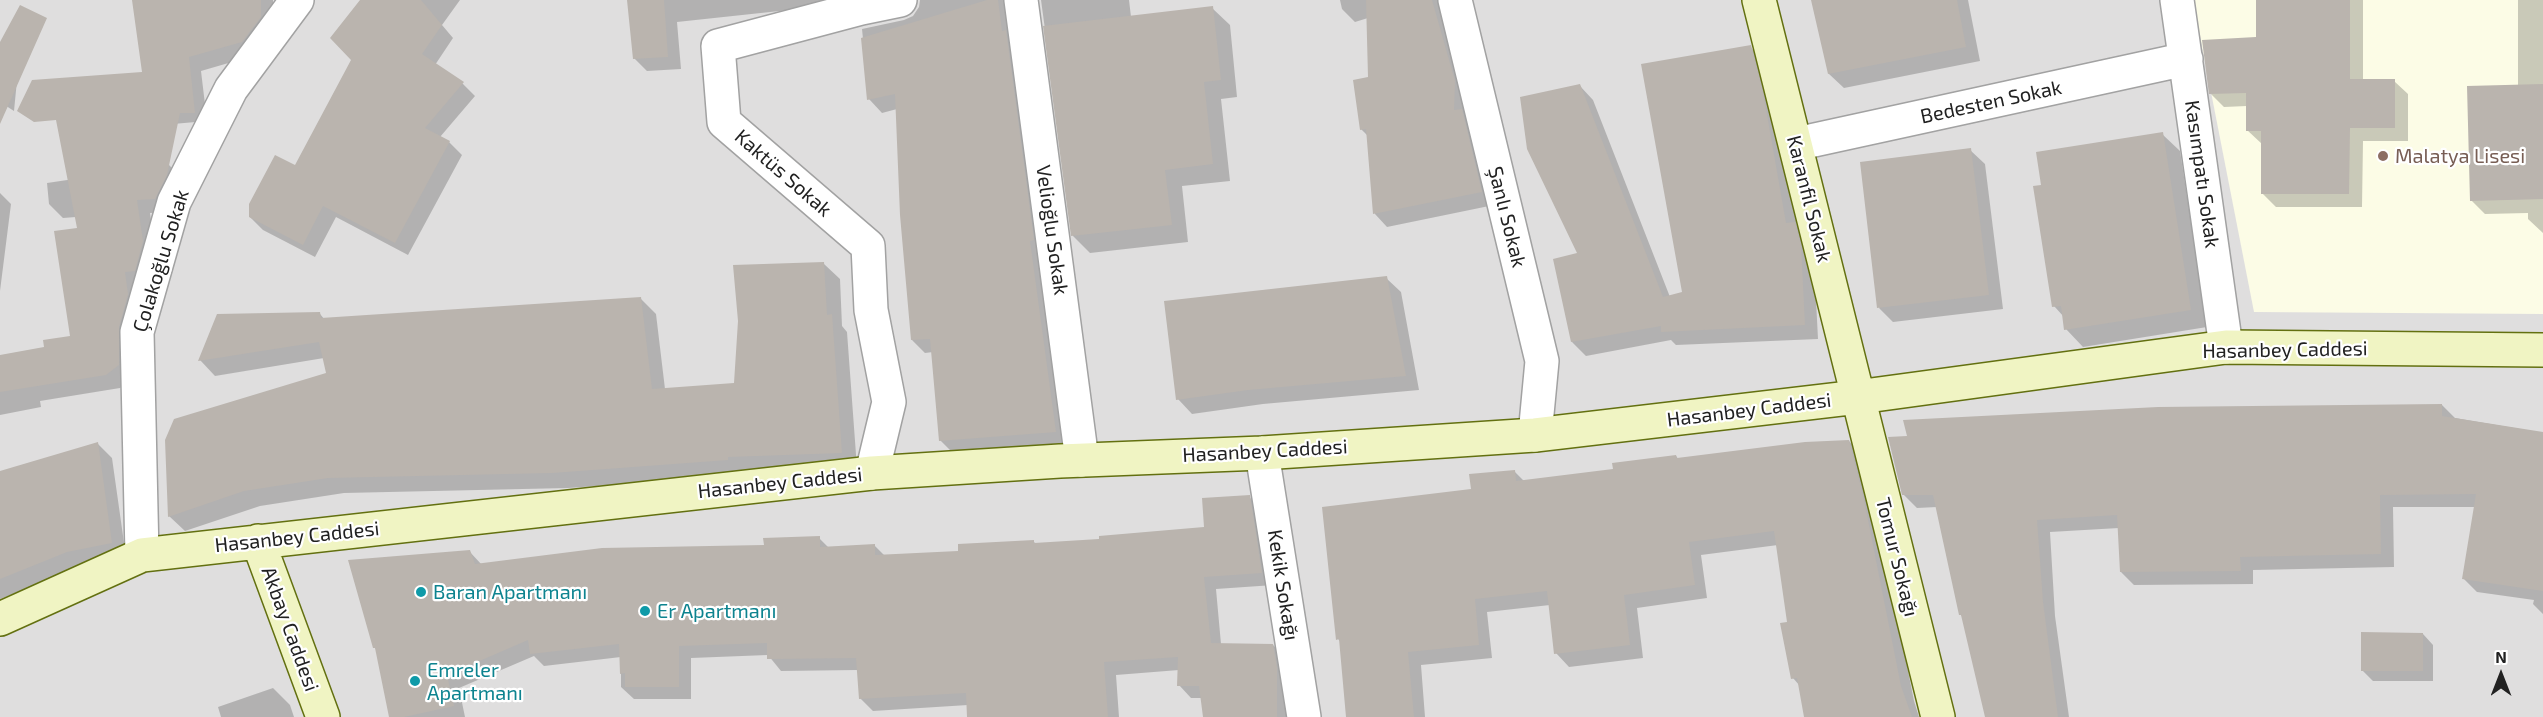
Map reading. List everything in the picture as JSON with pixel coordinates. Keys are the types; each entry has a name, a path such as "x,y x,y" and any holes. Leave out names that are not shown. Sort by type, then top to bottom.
{"main road":[{"name":"Karanfil Sokak","path":"1759,0 1858,398"},
{"name":"Hasanbey Caddesi","path":"0,619 142,555 872,473 1082,460 1262,453 1535,435 1858,398 2226,347 2543,350"},
{"name":"Tomur Sokağı","path":"1858,398 1938,717"},
{"name":"Akbay Caddesi","path":"258,541 323,717"}],"street":[{"name":"Çolakoğlu Sokak","path":"142,555 137,332 174,202 231,89 297,0"},
{"name":"Kaktüs Sokak","path":"872,473 889,402 870,310 868,246 724,122 718,46 861,8 900,0"},
{"name":"Velioğlu Sokak","path":"1021,0 1082,460"},
{"name":"Şanlı Sokak","path":"1455,0 1542,361 1535,435"},
{"name":"Kasımpatı Sokak","path":"2177,0 2226,347"},
{"name":"Bedesten Sokak","path":"1796,144 2186,59"},
{"name":"Kekik Sokağı","path":"1262,453 1304,717"}],"shaded area":[{"path":"0,0 2543,0 2543,717 0,717"},
{"name":"Malatya Lisesi","path":"2193,0 2543,0 2543,314 2254,312"}],"building":[{"path":"132,0 261,0 261,17 242,42 189,57 195,113 180,113 167,175 155,199 137,200 143,241 135,271 125,272 128,294 119,327 119,365 106,375 0,392 0,355 44,347 43,340 70,336 54,231 77,228 56,120 34,122 17,111 32,80 142,72"},
{"path":"360,0 421,0 442,25 422,54 464,82 425,128 450,141 395,243 323,206 303,245 249,217 249,204 275,155 295,165 351,60 330,38"},
{"path":"627,0 664,0 668,57 633,59"},
{"path":"987,0 998,0 1002,31 1006,30 1034,240 1030,241 1056,432 939,441 930,339 911,340 900,215 895,94 867,100 861,38"},
{"path":"1366,0 1432,0 1455,81 1454,110 1462,109 1482,192 1373,214 1366,129 1360,130 1353,80 1368,77"},
{"path":"1811,0 1957,0 1966,47 1828,74"},
{"path":"2256,0 2350,0 2350,79 2395,79 2395,128 2350,128 2349,194 2261,194 2261,131 2246,131 2246,93 2209,94 2202,40 2256,37"},
{"path":"20,5 47,18 0,124 0,42"},
{"path":"1213,6 1221,80 1204,82 1213,164 1165,170 1172,225 1071,236 1043,26"},
{"path":"1751,45 1763,92 1786,223 1795,222 1801,245 1805,325 1661,332 1661,326 1571,342 1553,259 1577,253 1527,149 1520,97 1580,84 1663,297 1682,292 1641,64"},
{"path":"2543,84 2543,199 2470,201 2467,86"},
{"path":"2163,132 2191,310 2064,330 2061,306 2052,307 2033,186 2041,185 2036,152"},
{"path":"1971,148 1989,295 1877,308 1860,162"},
{"path":"824,262 827,315 832,314 842,453 728,457 728,460 552,473 328,478 244,491 168,517 165,440 174,419 326,373 319,342 198,361 217,314 320,312 321,318 641,297 652,389 734,383 738,321 733,265"},
{"path":"1387,276 1406,376 1248,390 1176,400 1164,301"},
{"path":"2442,404 2442,416 2543,432 2543,591 2462,579 2476,494 2380,495 2381,554 2240,557 2241,571 2120,572 2117,515 2037,520 2043,602 2058,717 1985,717 1961,615 1959,615 1933,495 1902,495 1888,437 1907,436 1903,420 2158,407"},
{"path":"1849,440 1863,495 1901,686 1912,717 1804,717 1797,678 1791,679 1780,623 1787,622 1774,531 1689,542 1695,585 1624,595 1630,645 1554,654 1547,591 1475,599 1479,645 1408,652 1414,717 1346,717 1339,639 1336,640 1322,507 1471,489 1469,474 1515,470 1516,481 1613,469 1612,463 1676,455 1677,458 1805,442"},
{"path":"98,442 112,543 67,552 0,579 0,471"},
{"path":"1250,495 1262,573 1204,577 1211,643 1273,644 1277,668 1277,717 1203,717 1199,686 1177,686 1178,657 1104,662 1108,717 967,717 966,693 859,699 856,658 767,659 767,643 679,646 679,687 625,687 625,673 620,674 619,644 530,654 528,640 447,675 454,706 404,717 389,717 375,648 373,648 348,560 470,550 475,564 602,548 764,545 763,538 820,536 820,547 875,544 875,555 958,551 958,544 1099,539 1099,536 1204,527 1202,498"},
{"path":"2361,632 2423,633 2423,671 2361,671"}],"place":[{"name":"Malatya Lisesi","path":"2383,156"},
{"name":"Baran Apartmanı","path":"421,592"},
{"name":"Er Apartmanı","path":"645,611"},
{"name":"Emreler Apartmanı","path":"415,681"}]}
